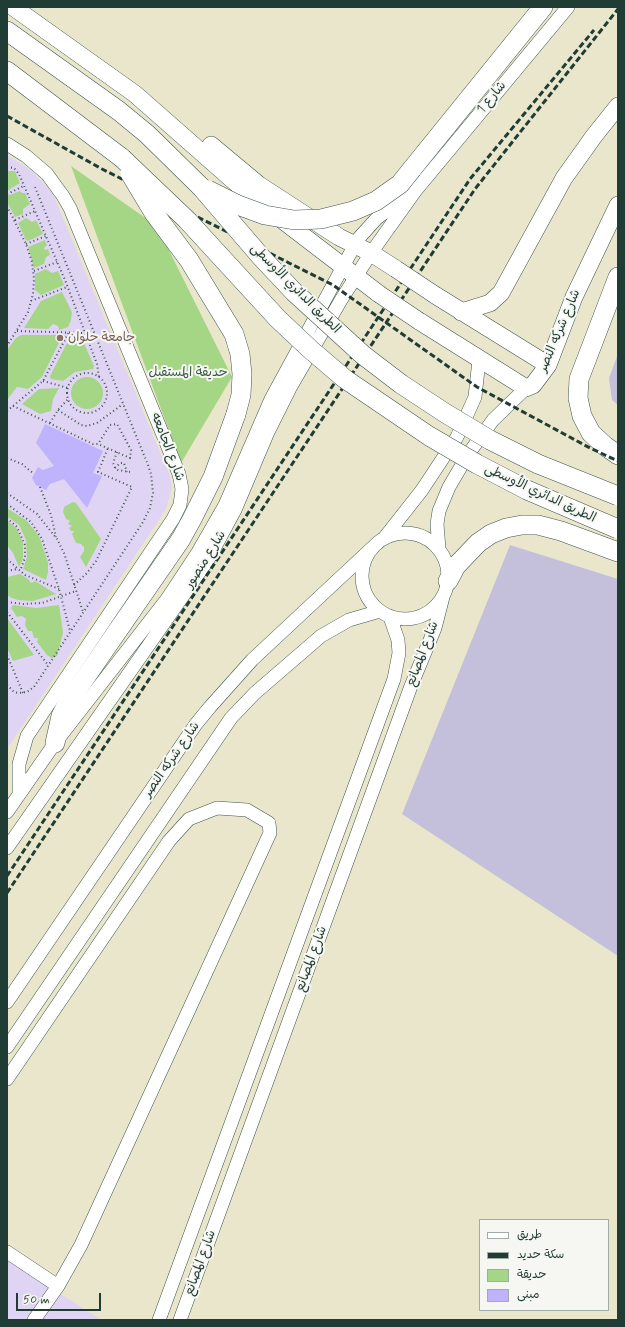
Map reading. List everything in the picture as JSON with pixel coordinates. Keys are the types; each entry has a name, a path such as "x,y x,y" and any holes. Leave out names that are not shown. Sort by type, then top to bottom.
{"highway":[{"path":"201,187 238,205 265,215 294,220 321,219 352,211 376,201 400,184 543,7"},
{"name":"الطريق الدائري الأوسطى","path":"7,31 119,111 147,134 201,187 262,258 294,292 358,350 401,384 490,440 538,464 618,496"},
{"name":"الطريق الدائري الأوسطى","path":"7,71 122,158 187,220 278,319 345,379 429,436 477,464 527,490 618,529"},
{"path":"55,743 61,716 68,704 181,539 192,519 212,477 236,414 241,394 242,374 240,354 234,334 188,260 146,201 122,158"},
{"path":"618,277 579,379 578,398 582,416 591,433 605,446 618,454"},
{"path":"446,589 456,566 478,543 491,534 506,528 522,525 538,526 561,531 618,552"}],"main road":[{"path":"13,7 135,94 251,196 379,294 479,360 526,388"},
{"path":"33,7 142,86 259,185 339,237 371,253 461,312 548,366"},
{"path":"461,312 490,303 501,293 564,178 594,136 618,106"},
{"name":"شارع شركه النصر","path":"526,388 533,385 548,366 574,297 618,205"}],"street":[{"name":"شارع 1","path":"371,253 416,190 568,7"},
{"name":"شارع الجامعه","path":"7,144 26,156 47,174 64,196 178,474 182,489 180,504 173,519 27,736 19,764 19,793"},
{"name":"شارع 1","path":"354,245 365,229 377,218 416,190"},
{"name":"شارع منصور","path":"7,848 208,560 235,510 280,407 341,300 350,272 354,245"},
{"name":"شارع منصور","path":"7,812 55,743 167,599 207,537 230,494 271,399 350,272 371,253"},
{"path":"385,536 402,533 414,534 426,538 439,549 447,564 446,589 433,609 420,617 405,620 385,614 367,596 362,577 364,561 372,548 385,536 414,502 457,437 475,397 479,360"},
{"name":"شارع شركه النصر","path":"439,549 437,524 439,511 449,487 493,420 526,388"},
{"name":"شارع شركه النصر","path":"7,1002 196,724 252,660 372,548"},
{"name":"شارع المصانع","path":"180,1320 411,686 434,628 446,589"},
{"name":"شارع شركه النصر","path":"7,1047 231,718 255,693 321,636 349,620 385,614"},
{"name":"شارع المصانع","path":"159,1320 297,948 397,666 398,640 385,614"},
{"path":"7,1080 169,841 189,819 217,808 225,808 248,810 269,823 270,834 91,1224 58,1286 34,1320"},
{"path":"297,948 313,955"},
{"path":"7,1252 58,1286"}],"path":[{"path":"7,167 17,170 46,236 85,332 97,364 99,377"},
{"path":"7,194 24,186"},
{"path":"7,685 14,692 23,693 34,687 143,522 152,501 153,488 151,474 35,187"},
{"path":"7,206 26,244 34,271 34,286 26,317 7,346"},
{"path":"15,220 35,211"},
{"path":"26,244 46,236"},
{"path":"34,271 57,262"},
{"path":"31,301 67,286"},
{"path":"17,331 85,332"},
{"path":"7,411 43,381 69,332"},
{"path":"89,373 99,377 103,382 106,392 104,403 100,407 90,412 79,411 74,408 68,399 68,388 70,382 78,375 89,373"},
{"path":"43,381 68,388"},
{"path":"50,424 58,410 68,399"},
{"path":"58,410 82,425 87,426 98,423 123,404"},
{"path":"13,406 93,444 98,444 130,458 131,450 117,424 110,426 98,444"},
{"path":"74,585 87,573 96,561 132,487 98,472 108,448"},
{"path":"117,452 113,463 115,468 130,472"},
{"path":"7,458 22,464 34,474"},
{"path":"115,468 120,463 124,463 126,472"},
{"path":"40,487 51,515 57,538 64,553 83,613"},
{"path":"7,493 37,514 57,538"},
{"path":"7,504 24,516 37,530 47,548 70,632"},
{"path":"7,518 17,527 25,545 25,558 19,570"},
{"path":"7,559 19,570 34,579 59,589"},
{"path":"7,571 19,570"},
{"path":"7,602 32,604 51,601 76,591"},
{"path":"7,612 48,665"},
{"path":"7,655 23,693"}],"shaded area":[{"name":"جامعة حلوان","path":"7,155 32,171 50,190 56,201 170,476 172,488 166,509 7,749"},
{"path":"618,354 618,405 612,400 609,378"},
{"path":"510,545 618,579 618,956 402,814"},
{"path":"7,1260 102,1320 7,1320"}],"green space":[{"name":"حديقة المستقبل","path":"71,166 157,226 232,377 181,463"},
{"path":"7,171 15,171 20,183 7,191"},
{"path":"20,191 25,193 30,204 23,209 23,214 15,217 7,202 7,196"},
{"path":"26,218 32,222 36,220 43,234 28,241 26,240 18,223"},
{"path":"45,240 47,245 44,248 45,250 48,249 50,255 46,257 44,264 34,268 28,247"},
{"path":"46,269 52,273 58,271 64,285 41,295 35,290 35,274"},
{"path":"62,292 72,312 68,327 59,330 58,326 53,324 48,329 24,328 41,301"},
{"path":"21,335 63,335 42,377 28,389 17,387 7,400 7,350 16,338"},
{"path":"74,337 77,337 83,341 94,366 93,369 75,372 63,381 51,379 50,376 68,341"},
{"path":"87,377 93,378 100,384 103,393 102,399 96,406 87,409 81,408 74,402 71,393 72,387 78,380"},
{"path":"59,388 53,399 51,411 40,414 22,404 39,389"},
{"path":"73,502 76,503 101,539 86,567 80,557 84,551 84,547 81,544 76,543 72,534 74,531 71,531 69,528 72,526 68,524 70,521 66,519 63,512 64,507"},
{"path":"7,508 27,521 39,536 48,562 46,580 23,569 27,557 26,540 19,525 7,516"},
{"path":"7,520 17,529 23,543 23,559 19,567 13,553 7,545"},
{"path":"20,574 31,583 35,581 56,594 33,601 12,598 7,595 7,577"},
{"path":"13,605 36,608 59,605 63,633 57,656 52,658 47,655 37,642 38,638 34,638 32,631 28,631 25,625 26,619 22,616 17,617 11,608"},
{"path":"7,618 34,655 13,661 7,648"}],"building":[{"path":"45,424 103,451 93,473 102,476 87,508 64,479 50,484 46,490 36,485 32,478 38,467 43,470 54,466 36,443"}],"railway":[{"path":"7,893 475,189 618,9"},
{"path":"7,876 470,179 594,30"},
{"path":"7,116 102,169 333,285 477,387 590,448 618,461"}],"place":[{"name":"جامعة حلوان","path":"60,338"}]}
